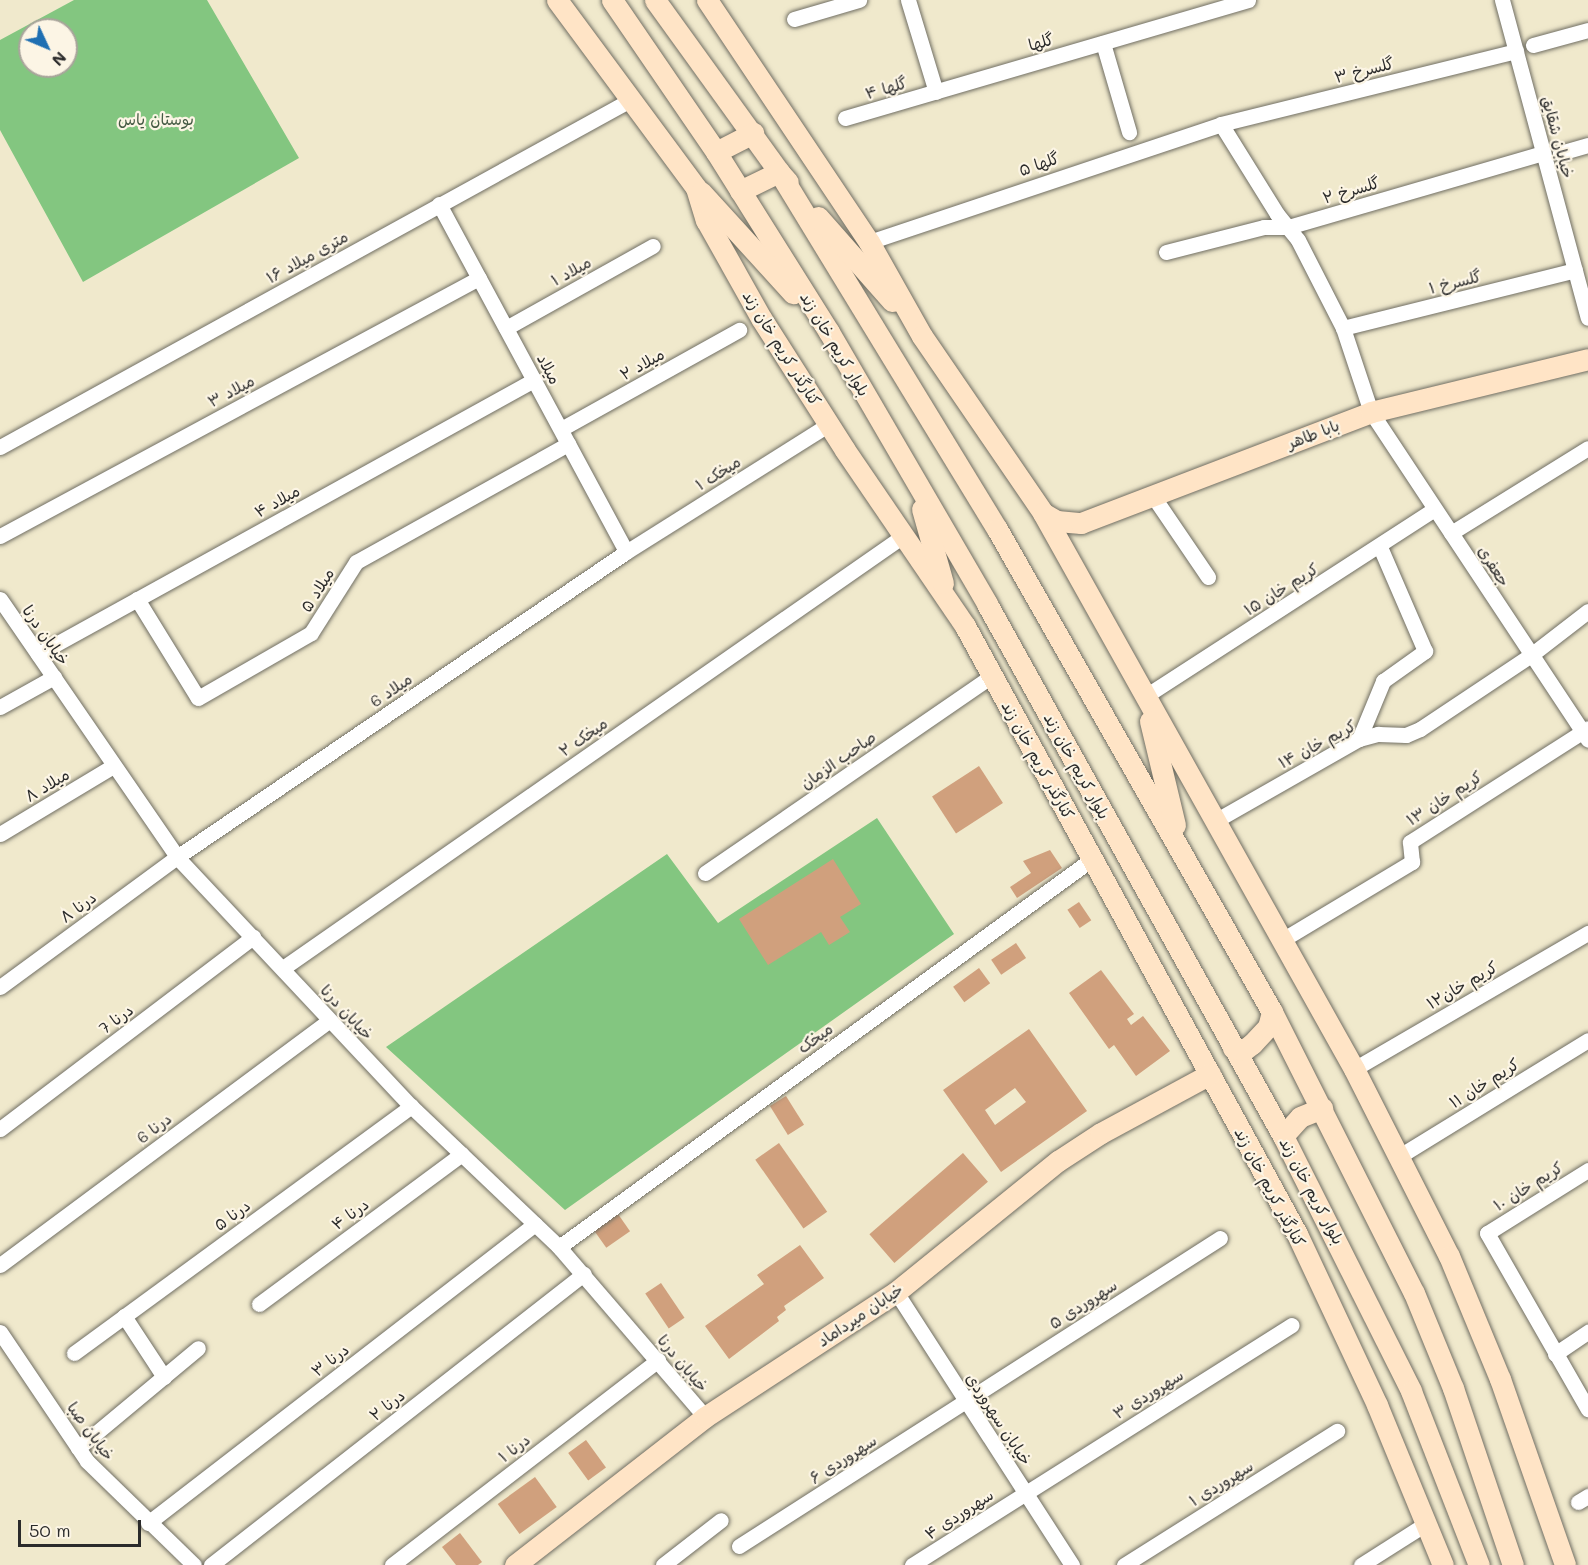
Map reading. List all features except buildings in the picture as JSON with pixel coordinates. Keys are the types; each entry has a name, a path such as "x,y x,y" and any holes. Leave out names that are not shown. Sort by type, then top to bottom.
{"main road":[{"name":"کنارگذر کریم خان زند","path":"557,0 696,188 706,220 761,318 948,601 992,676 1320,1282 1427,1523 1443,1565"},
{"name":"بلوار کریم خان زند","path":"612,0 716,152 829,332 1283,1136 1351,1265 1411,1391 1479,1565"},
{"path":"655,0 779,172 997,529 1272,1012 1414,1293 1457,1399 1513,1565"},
{"path":"707,0 869,242 922,336 1043,513 1144,698 1354,1069 1449,1256 1500,1379 1565,1565"},
{"path":"716,152 753,133"},
{"path":"740,191 779,172"},
{"path":"779,172 922,336"},
{"path":"696,188 829,332"},
{"name":"بابا طاهر","path":"1081,523 1371,412 1588,359"},
{"path":"913,480 948,601"},
{"path":"1043,513 1057,520 1081,523 1070,559"},
{"path":"1144,698 1181,849"},
{"path":"1233,1048 1244,1050 1252,1044 1268,1027 1272,1012"},
{"name":"خیابان میرداماد","path":"515,1565 705,1417 896,1292 1058,1161 1101,1133 1209,1074"},
{"path":"1283,1136 1300,1117 1322,1108"},
{"path":"1320,1282 1351,1265"}],"street":[{"path":"794,19 859,0"},
{"path":"908,0 936,92"},
{"name":"گلها","path":"936,92 1248,0"},
{"name":"خیابان شقایق","path":"1502,0 1588,318"},
{"path":"1533,45 1588,30"},
{"path":"1103,43 1129,132"},
{"name":"گلسرخ ۳","path":"1221,124 1516,51"},
{"name":"گلها ۴","path":"846,118 936,92"},
{"name":"۱۶ متری میلاد","path":"0,447 632,99"},
{"name":"گلها ۵","path":"869,242 1221,124"},
{"name":"جعفری","path":"1221,124 1288,227 1343,328 1371,412 1531,655 1586,733"},
{"path":"1560,153 1588,145"},
{"name":"گلسرخ ۲","path":"1166,252 1264,227 1288,227 1543,153"},
{"name":"میلاد","path":"439,204 626,552"},
{"name":"میلاد ۱","path":"507,328 653,246"},
{"name":"گلسرخ ۱","path":"1343,328 1575,270"},
{"name":"میلاد ۳","path":"0,536 479,278"},
{"name":"میلاد ۲","path":"561,429 739,330"},
{"name":"میلاد ۴","path":"38,654 534,380"},
{"name":"میخک ۱","path":"626,552 829,424"},
{"name":"میلاد ۵","path":"137,599 198,698 311,633 356,562 568,444"},
{"path":"1451,533 1588,448"},
{"path":"1153,496 1208,577"},
{"name":"کریم خان ۱۵","path":"1144,698 1380,547 1435,509"},
{"name":"میخک ۲","path":"283,968 903,536"},
{"path":"1359,739 1383,681 1425,651 1380,547"},
{"name":"میلاد 6","path":"177,857 626,552"},
{"name":"خیابان درنا","path":"0,599 177,857 411,1106 560,1247 705,1417"},
{"name":"کریم خان ۱۴","path":"1215,821 1359,739 1406,735 1420,729 1531,655 1588,611"},
{"name":"صاحب الزمان","path":"705,873 992,676"},
{"path":"0,707 54,677"},
{"name":"کریم خان ۱۳","path":"1282,940 1412,862 1410,842 1586,733"},
{"name":"میلاد ۸","path":"0,834 113,766"},
{"name":"درنا ۸","path":"0,987 177,857"},
{"name":"میخک","path":"560,1247 1092,859"},
{"name":"کریم خان۱۲","path":"1354,1069 1588,933"},
{"name":"درنا 7","path":"0,1129 253,937"},
{"name":"درنا 6","path":"0,1265 329,1021"},
{"name":"کریم خان ۱۱","path":"1398,1157 1588,1040"},
{"name":"درنا ۵","path":"74,1353 411,1106"},
{"name":"درنا ۴","path":"259,1304 462,1154"},
{"name":"کریم خان ۱۰","path":"1555,1354 1487,1233 1588,1170"},
{"name":"درنا ۳","path":"148,1523 535,1224"},
{"name":"سهروردی ۵","path":"965,1401 1220,1238"},
{"name":"درنا ۲","path":"212,1565 584,1274"},
{"name":"خیابان سهروردی","path":"896,1292 1072,1565"},
{"path":"124,1316 164,1377"},
{"name":"سهروردی ۳","path":"1025,1492 1291,1326"},
{"name":"خیابان صبا","path":"0,1332 78,1448 148,1523 194,1565"},
{"path":"1588,1332 1555,1354 1588,1409"},
{"path":"78,1448 198,1348"},
{"name":"درنا ۱","path":"392,1565 658,1360"},
{"name":"سهروردی ۶","path":"739,1546 965,1401"},
{"name":"سهروردی ۱","path":"1124,1565 1337,1431"},
{"name":"سهروردی ۴","path":"912,1565 1025,1492"},
{"path":"663,1565 722,1520"},
{"path":"1361,1565 1427,1523"}],"green space":[{"name":"بوستان یاس","path":"74,0 207,0 299,158 83,282 0,130 0,40 18,30 18,78 78,78 78,18 41,18"},
{"path":"877,818 954,934 565,1210 386,1047 667,854 718,923"}]}
